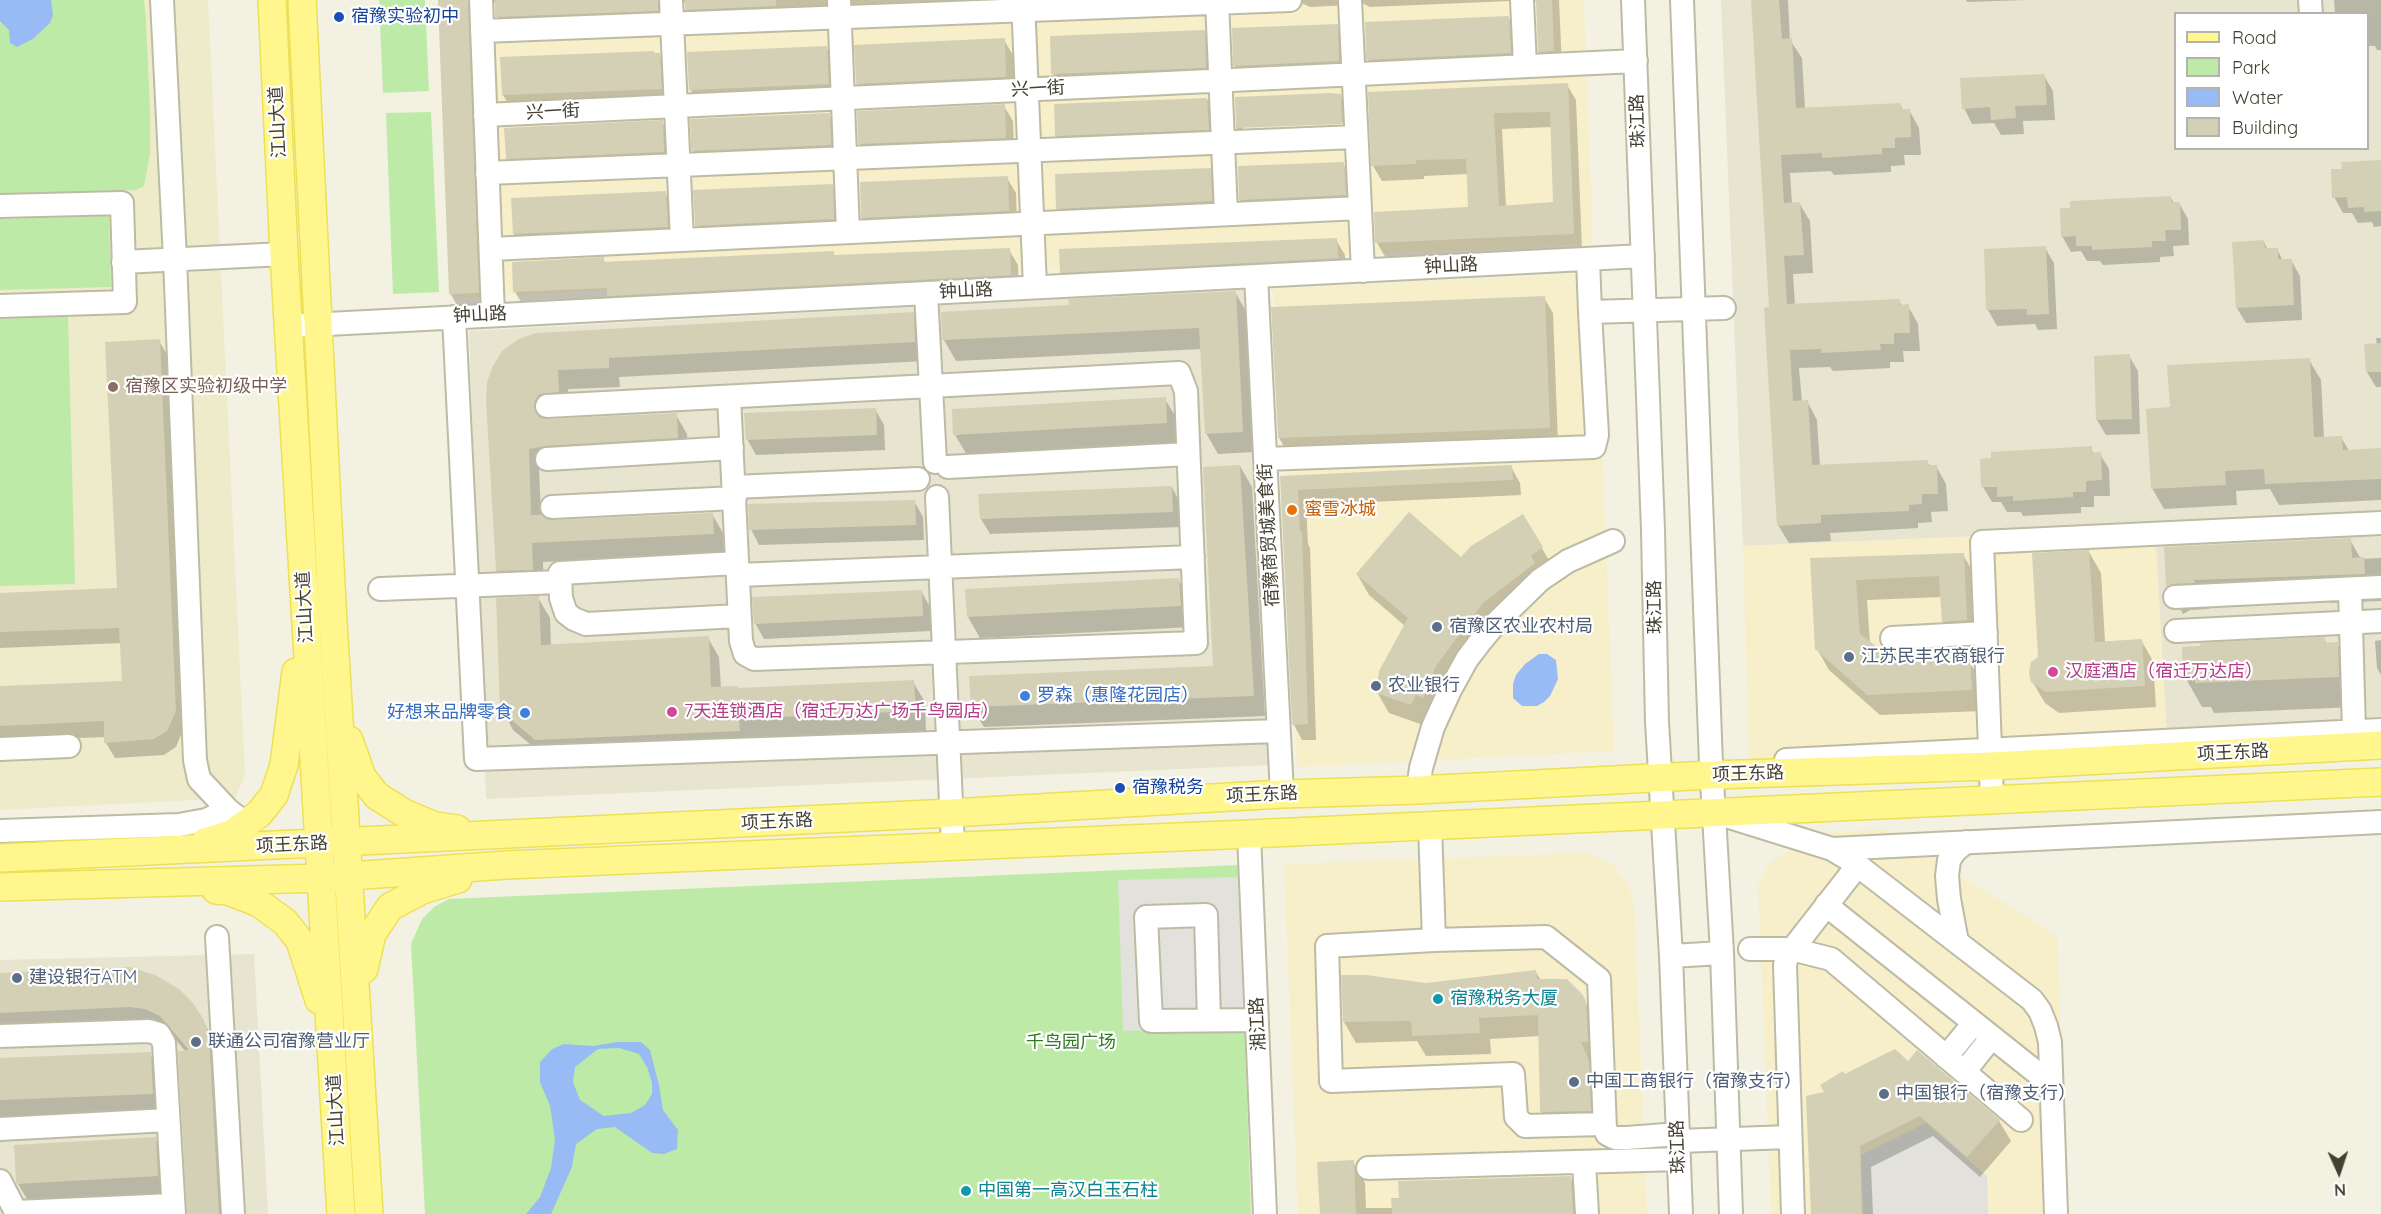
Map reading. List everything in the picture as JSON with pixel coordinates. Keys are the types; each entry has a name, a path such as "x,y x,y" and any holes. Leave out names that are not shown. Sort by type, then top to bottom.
{"main road":[{"name":"江山大道","path":"272,0 284,254 341,1214"},
{"name":"江山大道","path":"302,0 332,604 369,1214"},
{"path":"332,604 351,750 362,777 377,796 404,813 435,826 506,835"},
{"path":"134,853 206,842 233,833 237,817 259,814 274,795 284,765 305,609"},
{"name":"项王东路","path":"0,858 951,813 1282,794 1418,790 1711,769 2381,745"},
{"name":"项王东路","path":"0,887 322,878 506,865 1430,826 2381,782"},
{"path":"360,1057 365,957 372,934 390,907 422,890 506,865"},
{"path":"135,882 228,891 259,903 285,922 300,941 315,982 333,1059"}],"street":[{"path":"162,0 195,760 199,779 237,817"},
{"path":"481,0 493,315"},
{"path":"671,0 682,240"},
{"path":"482,31 672,24 839,9 1290,0"},
{"path":"1350,0 1363,271"},
{"path":"1522,0 1525,66"},
{"name":"珠江路","path":"1633,0 1660,772 1671,956 1681,1214"},
{"path":"1682,0 1711,769 1722,953 1731,1214"},
{"path":"1217,1 1226,214"},
{"path":"1023,5 1035,287"},
{"path":"839,9 849,232"},
{"name":"兴一街","path":"485,115 1636,61"},
{"path":"488,173 1356,137"},
{"path":"0,206 122,203 125,303 0,306"},
{"path":"491,249 1360,208"},
{"path":"123,262 284,254"},
{"name":"钟山路","path":"289,326 1643,256"},
{"path":"1265,459 1594,447 1597,435 1587,259"},
{"name":"宿豫商贸城美食街","path":"1256,276 1282,794"},
{"path":"926,293 931,386 942,464 951,471 953,482 947,492 937,497 931,496 922,490 918,479 922,468 942,464 1188,454"},
{"path":"1590,312 1724,308"},
{"path":"454,317 476,759 1278,730"},
{"path":"546,406 1179,374 1186,391 1196,643 754,659 745,654 741,641 729,397"},
{"path":"547,459 732,448"},
{"path":"552,507 918,479"},
{"path":"937,497 953,846"},
{"path":"1992,799 1982,542 2381,523"},
{"path":"1418,790 1421,768 1433,727 1467,659 1480,642 1540,580 1568,561 1612,541"},
{"path":"739,616 586,624 566,613 561,598 560,573 940,567 1193,557"},
{"path":"380,589 560,582"},
{"path":"2175,597 2381,587"},
{"path":"2350,589 2355,732"},
{"path":"2176,631 2381,621"},
{"path":"1892,638 1986,633"},
{"path":"1990,758 2381,730"},
{"path":"0,749 69,746"},
{"path":"1713,812 1832,849 1858,865 2032,1000 2040,1011 2050,1042 2056,1214"},
{"path":"0,831 179,825 237,817"},
{"path":"1832,849 2381,822"},
{"path":"1430,826 1434,940"},
{"name":"湘江路","path":"1249,834 1265,1214"},
{"path":"1957,942 1948,899 1947,876 1949,860 1955,851 1966,842"},
{"path":"1793,1214 1785,965 1791,949 1858,865"},
{"path":"1826,905 2051,1084"},
{"path":"1209,1020 1206,915 1146,917 1151,1021 1257,1020"},
{"path":"218,937 232,1214"},
{"path":"1604,1125 1525,1126 1516,1117 1513,1074 1330,1081 1327,946 1546,937 1599,979 1604,1125 1607,1134 1678,1145"},
{"path":"1750,949 1791,949 1831,959 2021,1120"},
{"path":"1671,956 1722,953"},
{"path":"1946,1057 1983,1030"},
{"path":"1964,1072 1983,1030"},
{"path":"0,1036 149,1031 159,1034 164,1043 173,1209 17,1213 0,1181"},
{"path":"0,1129 168,1120"},
{"path":"1368,1168 1584,1162 1678,1145 1728,1139 1790,1137"},
{"path":"1584,1162 1587,1214"}],"shaded area":[{"name":"宿豫区实验初级中学","path":"0,0 208,0 245,775 235,798 0,810"},
{"path":"442,0 1584,0 1593,244 454,298"},
{"path":"1721,0 2381,0 2381,730 2167,739 2155,529 1743,546"},
{"path":"1595,273 1614,751 1297,767 1284,456 1273,289"},
{"path":"1245,289 1272,765 486,799 469,331"},
{"path":"2155,529 2167,739 1749,761 1743,546"},
{"path":"1887,829 2057,936 2068,1214 1771,1214 1758,885 1768,865 1814,833"},
{"name":"宿豫税务大厦","path":"1588,853 1612,864 1629,885 1634,905 1647,1214 1298,1214 1284,864"},
{"path":"1239,877 1245,1027 1123,1031 1118,880"},
{"path":"254,954 268,1214 0,1214 0,960"},
{"path":"1926,1123 1987,1176 1988,1214 1863,1214 1861,1155"}],"green space":[{"path":"0,0 144,0 150,154 144,186 136,190 0,194"},
{"path":"379,0 425,0 429,91 383,93"},
{"path":"431,112 439,292 393,294 386,113"},
{"path":"109,216 111,287 0,290 0,219"},
{"path":"68,316 75,584 0,586 0,318"},
{"name":"千鸟园广场","path":"1239,865 1251,1214 425,1214 411,944 422,919 434,907 449,899"}],"water":[{"path":"0,0 51,0 53,15 50,23 33,39 17,47 10,43 9,30 0,21"},
{"path":"1539,654 1547,654 1556,660 1558,679 1550,696 1544,702 1537,706 1522,706 1513,698 1513,684 1516,675 1525,664"},
{"path":"617,1042 641,1042 650,1050 663,1110 678,1130 677,1149 664,1154 652,1153 615,1127 597,1129 576,1144 572,1167 551,1214 526,1214 540,1197 551,1168 555,1139 550,1106 540,1082 540,1062 552,1049 564,1044 593,1046","holes":["619,1048 639,1054 647,1067 652,1083 652,1094 645,1105 631,1113 604,1116 580,1100 573,1082 575,1067 598,1049"]}],"building":[{"path":"438,0 468,0 479,293 449,294"},
{"path":"495,0 658,0 658,11 495,17"},
{"path":"685,0 776,0 776,6 685,10"},
{"path":"1536,0 1552,0 1554,51 1538,52"},
{"path":"1751,0 1779,0 1782,39 1792,38 1796,108 1901,103 1901,109 1910,109 1911,137 1895,138 1895,148 1882,148 1882,154 1822,158 1822,153 1781,155 1784,203 1800,202 1804,255 1784,256 1787,304 1900,299 1900,305 1909,304 1910,333 1894,333 1894,344 1880,344 1881,350 1821,353 1821,349 1790,350 1793,401 1808,400 1812,465 1928,460 1928,465 1937,465 1938,494 1922,494 1922,504 1909,505 1909,511 1821,515 1821,523 1777,526 1764,308 1769,307"},
{"path":"1509,16 1511,53 1366,60 1365,22"},
{"path":"1338,24 1339,61 1233,66 1232,28"},
{"path":"1205,30 1206,68 1051,74 1050,36"},
{"path":"1005,38 1006,76 1004,77 856,84 854,45"},
{"path":"827,46 829,84 689,90 687,52"},
{"path":"654,51 654,53 660,53 662,89 502,95 500,57"},
{"path":"2045,74 2047,105 2015,106 2016,118 1991,120 1990,107 1962,109 1960,78"},
{"path":"1568,83 1574,234 1375,243 1374,212 1468,207 1466,159 1416,160 1416,164 1371,166 1368,92","holes":["1550,112 1553,202 1499,206 1494,113"]},
{"path":"1341,94 1342,124 1236,128 1235,97"},
{"path":"1207,98 1209,130 1055,136 1054,104"},
{"path":"1005,104 1006,138 858,144 857,111"},
{"path":"830,113 831,145 691,151 690,119"},
{"path":"663,120 664,152 506,159 504,128"},
{"path":"2381,160 2381,211 2364,212 2364,207 2348,208 2347,197 2332,198 2331,169 2342,169 2341,162"},
{"path":"1344,162 1346,195 1239,200 1238,166"},
{"path":"1211,168 1212,201 1056,209 1055,174"},
{"path":"1008,176 1009,211 861,218 860,182"},
{"path":"833,184 834,219 695,226 693,190"},
{"path":"666,191 668,227 513,234 511,198"},
{"path":"2171,196 2171,202 2180,202 2181,230 2165,230 2166,241 2152,241 2152,247 2092,250 2092,246 2076,246 2076,236 2061,237 2060,208 2070,208 2070,201"},
{"path":"1337,238 1338,258 1060,273 1059,249"},
{"path":"2264,240 2265,248 2278,248 2278,259 2292,259 2294,305 2236,308 2232,242"},
{"path":"2046,246 2049,314 2027,315 2027,309 1986,310 1984,249"},
{"path":"1010,248 1011,275 607,296 607,288 513,292 512,262 604,257 604,262 834,251 834,255"},
{"path":"1236,291 1243,432 1205,434 1199,328 942,340 941,312 1069,305 1068,299"},
{"path":"1545,296 1550,428 1278,438 1271,307"},
{"path":"914,312 915,342 609,358 609,368 558,370 559,392 540,394 535,400 534,407 540,418 677,413 678,438 529,449 531,515 541,515 553,520 713,513 714,534 532,543 533,570 496,571 486,400 487,382 502,351 519,339 536,333"},
{"path":"160,339 176,711 167,731 154,739 104,743 104,721 0,726 0,686 122,681 119,628 0,632 0,593 117,588 105,342"},
{"path":"2381,343 2381,372 2366,372 2364,344"},
{"path":"2130,354 2132,419 2096,420 2094,356"},
{"path":"2310,358 2314,437 2342,436 2343,450 2381,448 2381,479 2265,484 2264,469 2225,471 2226,485 2151,489 2146,409 2170,407 2167,365"},
{"path":"1166,397 1167,423 953,435 952,409"},
{"path":"876,408 877,435 746,440 744,413"},
{"path":"2092,446 2092,453 2101,452 2102,480 2086,481 2086,492 2073,492 2073,497 2013,501 2013,496 1997,497 1997,487 1981,487 1980,459 1991,458 1991,452"},
{"path":"1240,465 1254,696 971,707 969,676 1213,666 1203,467"},
{"path":"1512,465 1513,480 1298,490 1300,531 1302,531 1308,724 1292,725 1280,476"},
{"path":"1172,486 1173,512 980,519 978,494"},
{"path":"915,500 916,525 749,530 748,504"},
{"path":"1409,512 1461,557 1471,546 1523,514 1543,547 1531,556 1535,563 1483,603 1436,666 1423,698 1416,695 1411,705 1376,693 1379,671 1408,618 1356,574"},
{"path":"2351,538 2352,558 2364,557 2365,574 2194,580 2195,583 2174,584 2166,587 2164,547"},
{"path":"2089,550 2095,642 2142,639 2145,686 2046,692 2031,682 2029,673 2031,662 2038,657 2032,553"},
{"path":"1964,553 1967,620 1942,622 1939,576 1856,580 1860,634 1898,663 1970,659 1972,690 1867,695 1815,649 1810,558"},
{"path":"1179,578 1181,606 967,617 965,589"},
{"path":"922,590 923,616 754,624 752,597"},
{"path":"539,596 541,645 709,636 711,687 738,686 738,688 914,680 916,711 739,719 740,731 535,740 500,710 496,598"},
{"path":"2325,637 2325,643 2338,642 2339,677 2195,683 2195,676 2183,677 2182,647 2200,646 2200,643"},
{"path":"129,967 155,975 179,989 193,1003 204,1020 209,1035 219,1214 187,1214 178,1051 189,1050 160,1016 145,1009 130,1007 0,1013 0,973"},
{"path":"1536,970 1537,979 1567,979 1583,995 1586,1002 1588,1042 1581,1042 1589,1061 1591,1111 1540,1112 1538,1015 1479,1018 1480,1033 1412,1036 1411,1021 1343,1022 1341,975 1366,975 1426,983"},
{"path":"1895,1049 1908,1061 1917,1050 2000,1120 1967,1157 1920,1116 1860,1146 1862,1214 1811,1214 1806,1096 1824,1092 1820,1085 1843,1071 1845,1074"},
{"path":"151,1052 153,1094 0,1100 0,1058"},
{"path":"156,1137 158,1176 17,1184 16,1182 14,1145"},
{"path":"1354,1160 1356,1214 1320,1214 1317,1162"},
{"path":"1571,1176 1573,1214 1392,1214 1391,1198 1399,1198 1398,1181"}],"place":[{"name":"宿豫实验初中","path":"339,17"},
{"name":"宿豫区实验初级中学","path":"113,387"},
{"name":"蜜雪冰城","path":"1292,510"},
{"name":"宿豫区农业农村局","path":"1437,627"},
{"name":"江苏民丰农商银行","path":"1849,657"},
{"name":"汉庭酒店（宿迁万达店）","path":"2053,672"},
{"name":"农业银行","path":"1376,686"},
{"name":"罗森（惠隆花园店）","path":"1025,696"},
{"name":"7天连锁酒店（宿迁万达广场千鸟园店）","path":"672,712"},
{"name":"好想来品牌零食","path":"525,713"},
{"name":"宿豫税务","path":"1120,788"},
{"name":"建设银行ATM","path":"17,978"},
{"name":"宿豫税务大厦","path":"1438,999"},
{"name":"联通公司宿豫营业厅","path":"196,1042"},
{"name":"中国工商银行（宿豫支行）","path":"1574,1082"},
{"name":"中国银行（宿豫支行）","path":"1884,1094"},
{"name":"中国第一高汉白玉石柱","path":"966,1191"}]}
